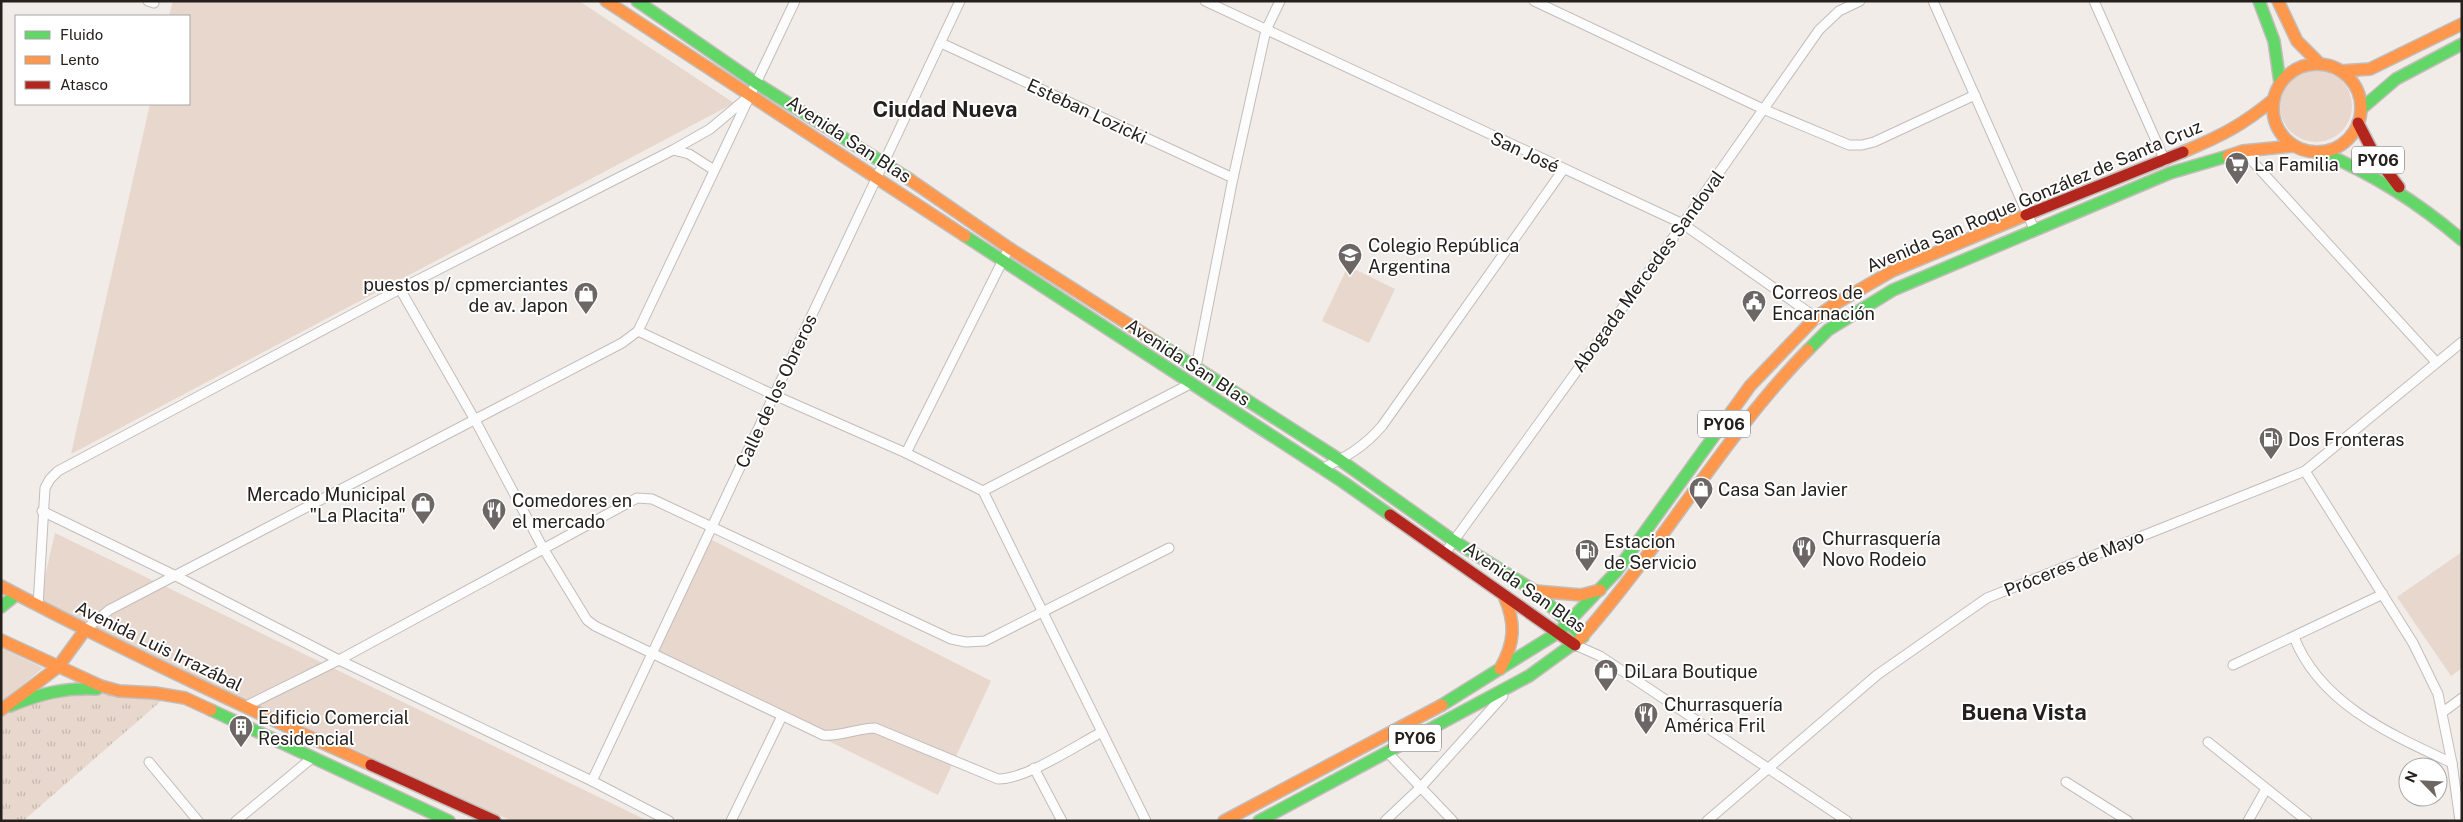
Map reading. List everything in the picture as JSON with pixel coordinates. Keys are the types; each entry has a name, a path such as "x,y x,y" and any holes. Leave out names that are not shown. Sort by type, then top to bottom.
{"main road":[{"name":"Avenida San Blas","path":"606,1 749,96 878,177 1321,469 1446,552 1504,596 1559,632 1579,641"},
{"name":"Avenida San Blas","path":"637,1 756,83 884,162 1009,248 1340,460 1454,541 1535,592 1555,608 1579,641"},
{"path":"2259,1 2271,27 2277,50 2280,83 2272,111 2277,128 2293,146"},
{"path":"2278,1 2297,41 2320,64 2341,71 2356,72 2370,69 2462,24"},
{"path":"2361,109 2374,94 2394,79 2462,44"},
{"path":"2280,83 2298,68 2320,64"},
{"name":"PY06","path":"2321,152 2341,145 2351,136 2358,123 2361,109 2359,96 2354,84 2341,71"},
{"name":"Avenida San Roque González de Santa Cruz","path":"1224,821 1498,673 1559,632 1600,590 1692,470 1750,386 1816,317 1857,290 1892,271 2236,129 2274,99"},
{"name":"PY06","path":"2358,123 2374,154 2403,193"},
{"name":"Avenida San Roque González de Santa Cruz","path":"1259,821 1513,685 1579,641 1638,570 1738,429 1773,386 1828,330 1893,290 2170,173 2243,151 2293,146"},
{"name":"PY06","path":"2293,146 2306,151 2321,152 2358,168 2403,193 2462,240"},
{"name":"Avenida Luis Irrazábal","path":"1,586 85,630 244,707 495,821"},
{"path":"1535,592 1581,595 1600,590"},
{"path":"1,607 16,595"},
{"path":"1498,673 1509,655 1515,631 1513,614 1504,596"},
{"path":"6,708 58,667 85,630"},
{"name":"Avenida Luis Irrazábal","path":"1,640 58,667 119,692 155,693 185,698 449,821"},
{"path":"6,708 51,690 73,688 119,692"}],"street":[{"path":"627,14 633,1"},
{"path":"85,630 101,614 622,343 638,331 795,1"},
{"name":"Calle de los Obreros","path":"592,781 960,1"},
{"name":"San José","path":"1205,1 1563,170 1683,224 1816,317 1828,330"},
{"path":"1196,367 1233,178 1266,30 1280,1"},
{"path":"1534,1 1763,109 1849,145 1862,145 1874,142 1974,95"},
{"name":"Abogada Mercedes Sandoval","path":"1446,552 1829,19 1839,11 1860,1"},
{"path":"1933,1 2034,229"},
{"path":"2094,1 2170,173"},
{"name":"Esteban Lozicki","path":"940,43 1233,178"},
{"path":"38,606 42,511 45,488 58,471 400,289 673,150 710,128 749,96"},
{"path":"673,150 689,154 714,170"},
{"path":"2243,151 2436,362"},
{"path":"1321,469 1340,460 1370,440 1382,426 1563,170"},
{"path":"906,453 1009,248"},
{"path":"400,289 475,420 543,548 587,620 595,626 823,735 837,736 860,728 875,728 998,778 1009,779 1034,768 1102,732"},
{"path":"638,331 774,395 906,453 983,491 1146,821"},
{"name":"Próceres de Mayo","path":"1707,821 1766,768 1877,675 1988,598 2305,470 2326,456 2462,342"},
{"path":"983,491 1190,384"},
{"path":"2305,470 2383,594 2428,672 2443,712 2460,821"},
{"path":"244,707 339,660 637,498 652,499 951,638 966,642 985,641 1170,548"},
{"path":"42,511 56,520 176,576 339,660 592,781 669,821"},
{"path":"2233,665 2383,594"},
{"path":"2294,637 2302,657 2316,674 2363,718 2399,738 2452,763"},
{"name":"Avenida San Blas","path":"1579,641 1847,821"},
{"path":"1384,821 1421,787 1513,685"},
{"path":"2443,712 2462,698"},
{"path":"731,821 782,716"},
{"path":"2208,742 2308,821"},
{"path":"1388,753 1453,821"},
{"path":"236,821 312,758"},
{"path":"149,762 198,821"},
{"path":"1034,768 1062,821"},
{"path":"2066,782 2128,821"},
{"path":"2248,821 2266,789"}],"green space":[{"path":"173,1 579,1 734,103 71,454 150,105 190,105 190,15 169,15"},
{"path":"2316,70 2336,76 2346,86 2352,106 2346,126 2336,136 2316,142 2296,136 2286,126 2280,106 2286,86 2296,76"},
{"path":"1348,266 1395,289 1369,343 1322,321"},
{"path":"55,533 648,821 512,821 38,606"},
{"path":"708,538 991,681 938,795 656,656"},
{"path":"2462,552 2462,668 2451,676 2397,597"},
{"path":"1,648 43,668 1,702"},
{"path":"51,690 169,694 23,821 1,821 1,711"}],"traffic: fast":[{"path":"637,1 756,83 909,179"},
{"path":"2259,1 2274,41 2280,83"},
{"path":"2361,109 2396,79 2462,44"},
{"path":"2321,152 2395,190 2446,226 2462,240"},
{"path":"1808,350 1828,330 1893,290 2170,173 2228,156"},
{"path":"965,236 1343,482 1390,515"},
{"path":"1150,338 1340,460 1454,541 1535,591 1583,637"},
{"path":"1442,705 1559,632 1616,572 1732,411"},
{"path":"1,607 16,595"},
{"path":"1259,821 1529,676 1580,639"},
{"path":"10,706 53,692 74,689 97,689"},
{"path":"211,710 449,821"}],"traffic: slow":[{"path":"606,1 965,236"},
{"path":"2278,1 2297,41 2320,64"},
{"path":"2341,71 2370,69 2462,24"},
{"path":"2317,64 2334,67 2342,71 2354,83 2358,91 2361,108 2358,125 2354,133 2342,145 2334,149 2317,152 2300,149 2292,145 2280,133 2276,125 2273,108 2276,91 2280,83 2292,71 2300,67 2317,64"},
{"path":"2183,152 2231,129 2274,99"},
{"path":"2228,156 2243,151 2293,146"},
{"path":"909,179 1009,248 1150,338"},
{"path":"1732,411 1750,386 1816,317 1835,304 1892,271 2026,215"},
{"path":"1580,639 1610,604 1748,419 1808,350"},
{"path":"1,586 184,678 371,765"},
{"path":"1535,591 1581,595 1600,590"},
{"path":"1500,669 1509,650 1512,633 1511,615 1504,596"},
{"path":"1,710 58,667 85,630"},
{"path":"1,640 101,686 119,691 155,693 185,698 211,710"},
{"path":"1224,821 1442,705"}],"traffic: jam":[{"path":"2358,123 2374,154 2399,187"},
{"path":"2026,215 2183,152"},
{"path":"1390,515 1575,645"},
{"path":"371,765 495,821"}],"place":[{"name":"La Familia","path":"2237,185"},
{"name":"Colegio República Argentina","path":"1350,276"},
{"name":"puestos p/ cpmerciantes de av. Japon","path":"586,315"},
{"name":"Correos de Encarnación","path":"1754,323"},
{"name":"Dos Fronteras","path":"2271,460"},
{"name":"Casa San Javier","path":"1701,510"},
{"name":"Mercado Municipal \"La Placita\"","path":"423,525"},
{"name":"Comedores en el mercado","path":"494,531"},
{"name":"Churrasquería Novo Rodeio","path":"1804,569"},
{"name":"Estacion de Servicio","path":"1587,572"},
{"name":"DiLara Boutique","path":"1606,692"},
{"name":"Churrasquería América Fril","path":"1646,735"},
{"name":"Edificio Comercial Residencial","path":"241,748"}],"district":[{"name":"Ciudad Nueva","path":"945,109"},
{"name":"Buena Vista","path":"2024,712"}]}
